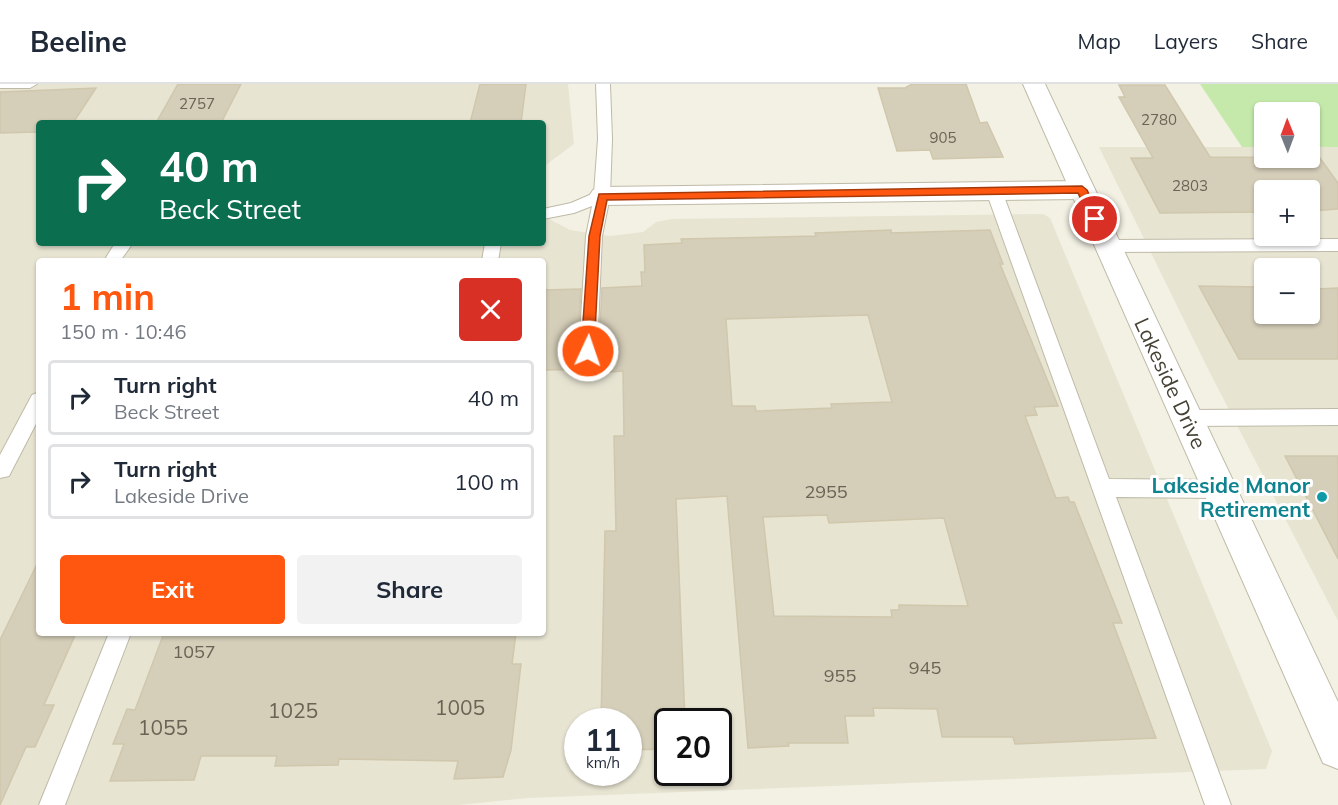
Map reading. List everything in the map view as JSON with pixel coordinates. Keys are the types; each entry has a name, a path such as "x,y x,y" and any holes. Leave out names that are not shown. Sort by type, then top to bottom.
{"street":[{"name":"Lakeside Drive","path":"1034,84 1338,748"},
{"path":"602,196 1082,190"}],"lane":[{"path":"0,84 30,84"},
{"path":"588,351 594,236 602,196 606,139 603,84"},
{"path":"994,191 1218,805"},
{"path":"546,213 574,208 602,196"},
{"path":"1108,246 1338,245"},
{"path":"2,470 36,406"},
{"path":"1186,418 1338,417"},
{"path":"1102,488 1219,489"},
{"path":"52,805 119,636"}],"shaded area":[{"path":"0,84 568,84 574,144 546,165 546,120 36,120 36,246 546,246 546,214 551,220 570,230 610,236 643,232 656,222 672,219 1043,214 1050,218 1272,751 1266,769 528,798 459,805 0,805"},
{"path":"1099,147 1254,147 1254,168 1320,168 1320,147 1338,147 1338,621 1210,373"}],"green space":[{"path":"1200,84 1338,84 1338,147 1320,147 1320,102 1254,102 1254,147 1242,147"}],"building":[{"path":"178,84 241,84 223,120 158,120"},
{"path":"480,84 526,84 521,120 471,120"},
{"path":"912,84 966,84 980,123 987,122 1003,157 933,159 930,150 897,151 878,88 905,88"},
{"path":"1119,85 1165,85 1210,157 1254,157 1254,168 1320,168 1320,158 1338,183 1338,209 1320,210 1320,180 1254,180 1254,212 1160,213 1131,158 1153,158 1119,97 1125,97"},
{"path":"96,88 75,120 36,120 36,132 0,133 0,92"},
{"path":"891,230 891,233 990,230 1003,264 1000,264 1058,406 1034,407 1037,415 1025,416 1056,498 1068,497 1070,502 1074,502 1122,623 1113,623 1156,738 1015,744 1013,737 942,737 937,709 873,708 874,716 845,716 848,743 788,743 789,746 748,748 727,496 676,499 684,708 654,708 654,749 642,750 642,708 601,708 605,531 616,531 614,436 624,436 623,371 610,372 610,369 546,370 546,290 581,289 577,351 581,358 589,360 596,357 599,351 602,288 642,286 641,272 645,272 644,245 682,243 681,239 816,236 815,233","holes":["868,315 892,402 831,404 832,408 756,411 755,406 732,406 726,319","827,515 829,523 944,518 968,606 899,605 899,610 891,610 892,617 774,616 763,517"]},
{"path":"1199,286 1254,287 1254,324 1320,324 1320,289 1338,288 1338,359 1239,359"},
{"name":"Lakeside Manor Retirement","path":"1285,456 1338,456 1338,559"},
{"path":"36,566 36,636 75,636 44,705 54,705 35,747 26,747 0,805 0,640"},
{"path":"163,636 516,636 512,664 521,664 511,750 503,777 454,779 458,761 339,759 338,765 275,766 277,756 201,756 194,780 110,781 124,744 113,744 127,709 135,710"}],"place":[{"name":"Lakeside Manor Retirement","path":"1322,497"}],"route":[{"path":"588,351 594,236 602,196 1082,190 1095,219"}]}
